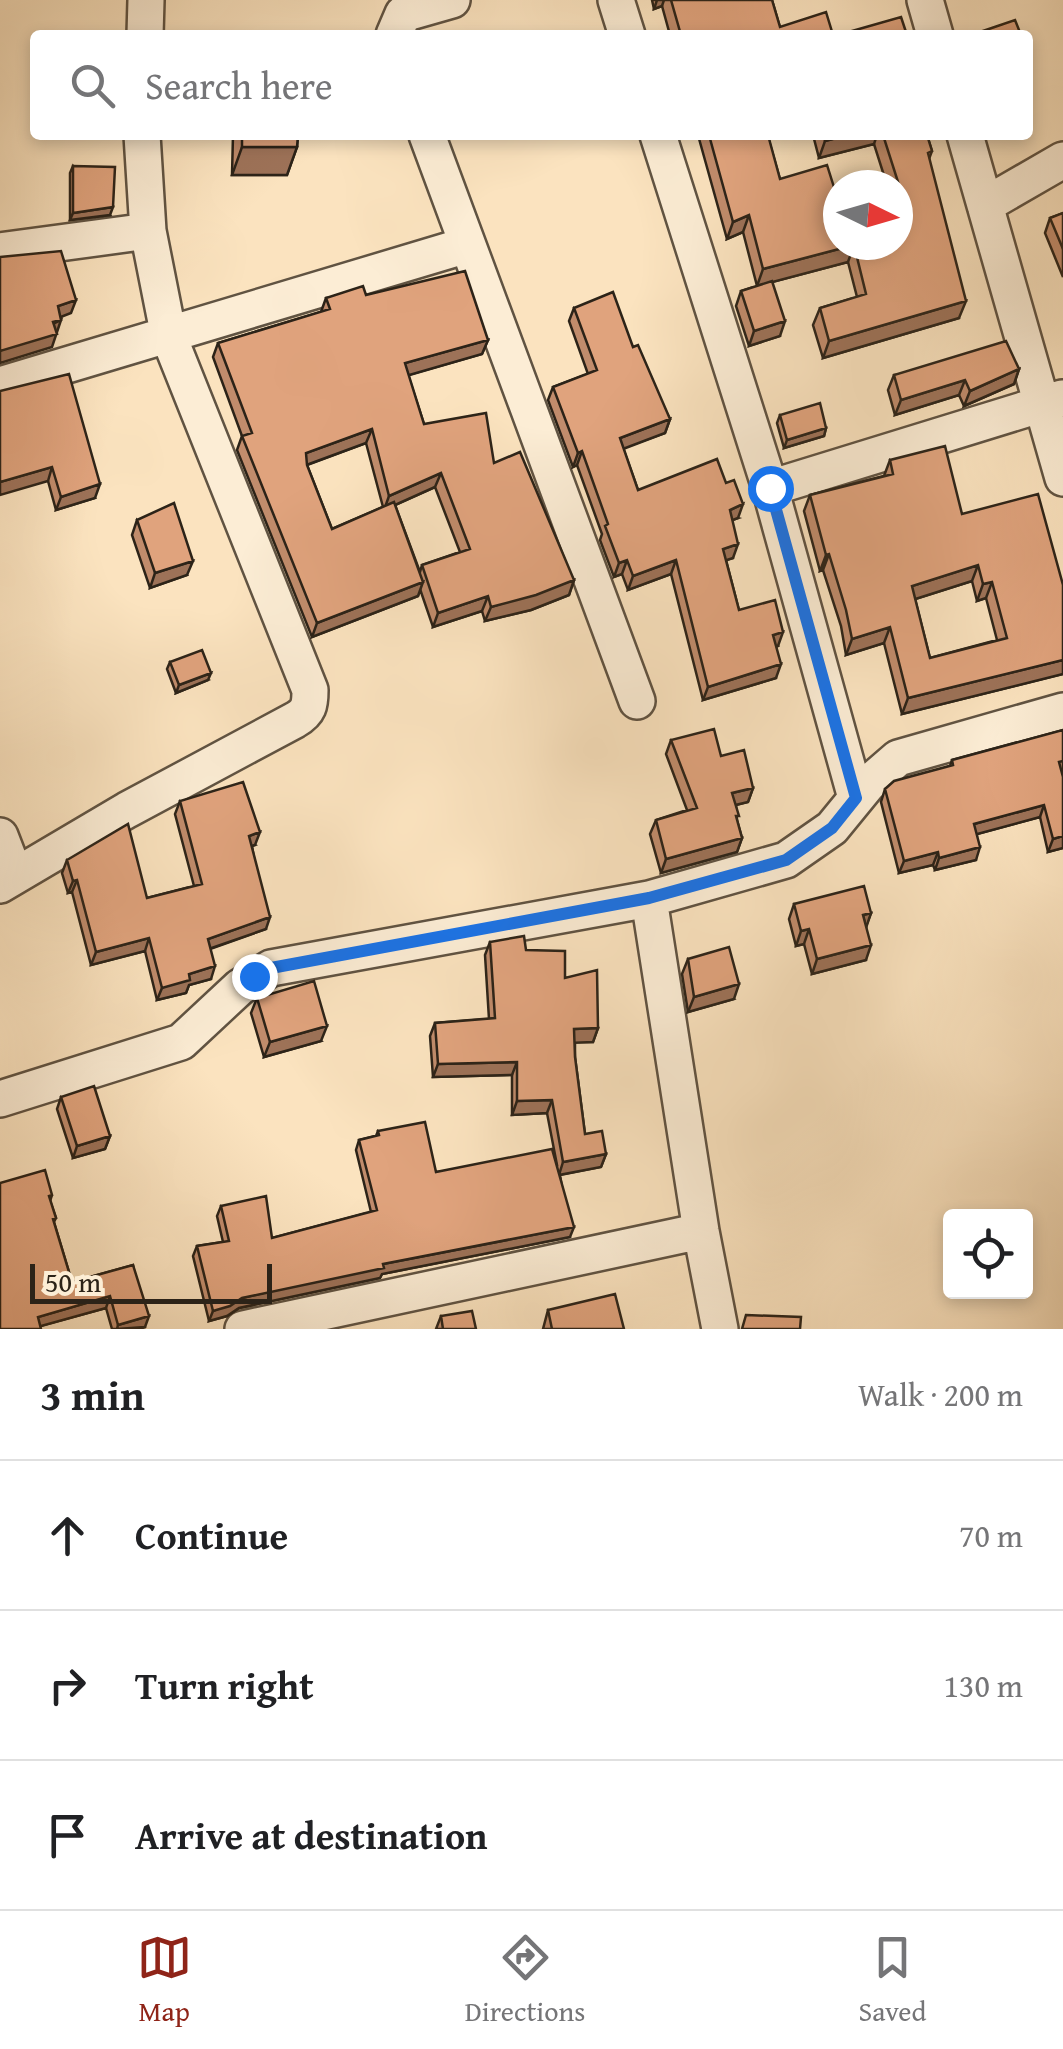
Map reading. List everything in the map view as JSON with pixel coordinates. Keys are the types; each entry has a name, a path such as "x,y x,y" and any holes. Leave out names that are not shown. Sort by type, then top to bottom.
{"street":[{"path":"145,30 146,0"},
{"path":"396,30 404,14 452,0"},
{"path":"616,0 625,30"},
{"path":"925,0 934,30"},
{"path":"0,836 7,880 306,714 310,704 310,690 169,337 148,230 142,140"},
{"path":"429,140 637,701"},
{"path":"660,140 770,488 856,798"},
{"path":"966,140 1053,401 1063,478"},
{"path":"985,205 1063,160"},
{"path":"0,251 148,230"},
{"path":"0,386 467,245"},
{"path":"770,488 1053,401"},
{"path":"0,1099 182,1042 240,987 271,968 649,898 786,860 832,828 856,798 898,758 1063,712"},
{"path":"649,898 720,1329"},
{"path":"243,1329 701,1231"}],"building":[{"path":"671,0 772,0 780,27 826,12 831,30 680,30"},
{"path":"901,17 905,30 856,30"},
{"path":"1015,20 1019,30 986,30"},
{"path":"242,140 298,140 297,147 242,147"},
{"path":"710,140 769,140 780,179 827,165 829,170 823,170 823,253 763,269 749,215 733,222"},
{"path":"885,140 929,140 932,151 928,153 966,301 829,341 820,308 866,294 858,260 913,260 913,170 894,170"},
{"path":"73,166 115,167 113,207 73,213"},
{"path":"1063,213 1063,249 1050,218"},
{"path":"61,251 76,300 58,306 61,320 53,322 57,334 0,351 0,257"},
{"path":"465,271 488,340 405,363 424,424 486,413 494,463 520,452 574,580 491,607 488,596 438,613 422,565 470,549 441,473 389,496 372,429 306,453 307,465 332,529 394,502 423,582 317,623 242,436 252,433 218,343 330,309 326,298 363,286 366,295"},
{"path":"772,281 785,321 754,331 741,291"},
{"path":"613,292 633,347 638,345 670,419 620,438 638,490 717,459 726,483 734,480 743,504 730,510 738,544 723,549 739,610 775,600 783,632 773,635 781,664 708,687 676,560 633,576 627,560 619,563 582,451 578,453 553,387 597,370 574,308"},
{"path":"1006,341 1019,369 970,391 965,380 901,400 894,375"},
{"path":"69,374 100,484 61,497 52,467 0,482 0,391"},
{"path":"820,403 826,428 787,440 780,415"},
{"path":"945,446 962,514 1038,494 1063,585 1063,660 908,698 890,627 852,639 810,495 893,474 890,460","holes":["978,565 983,584 992,582 1007,638 930,658 912,586"]},
{"path":"174,503 193,561 155,573 137,520"},
{"path":"202,650 211,673 179,685 170,662"},
{"path":"714,729 721,756 744,750 753,788 732,793 742,838 666,859 656,820 697,808 671,740"},
{"path":"1063,730 1063,761 1059,762 1063,777 1063,836 1053,839 1044,805 974,824 980,847 939,858 938,852 904,861 885,789 894,781 953,765 952,760"},
{"path":"243,782 260,832 249,836 270,917 208,939 215,966 189,974 190,980 162,988 149,938 96,952 77,880 73,881 67,860 128,824 147,898 202,884 180,801"},
{"path":"864,886 871,913 863,915 871,945 817,959 809,929 801,931 794,904"},
{"path":"524,936 526,950 565,951 565,978 597,970 598,1028 574,1029 575,1057 585,1134 602,1131 606,1154 563,1162 552,1100 517,1101 517,1062 438,1064 435,1023 495,1018 490,942"},
{"path":"729,947 739,984 694,997 688,959"},
{"path":"314,981 327,1026 270,1042 257,998"},
{"path":"94,1086 110,1136 77,1146 61,1097"},
{"path":"425,1122 436,1172 552,1149 574,1227 383,1264 384,1268 242,1298 213,1311 197,1246 229,1241 221,1206 266,1196 272,1238 377,1210 359,1140 379,1135 378,1131"},
{"path":"45,1170 56,1218 53,1219 72,1282 133,1265 149,1316 118,1325 110,1296 38,1317 41,1329 0,1329 0,1183"},
{"path":"615,1294 624,1329 552,1329 548,1310"},
{"path":"472,1311 476,1329 443,1329 441,1316"},
{"path":"746,1315 801,1317 800,1329 742,1329"}],"route":[{"path":"254,976 271,968 649,898 786,860 832,828 856,798 770,488"}]}
